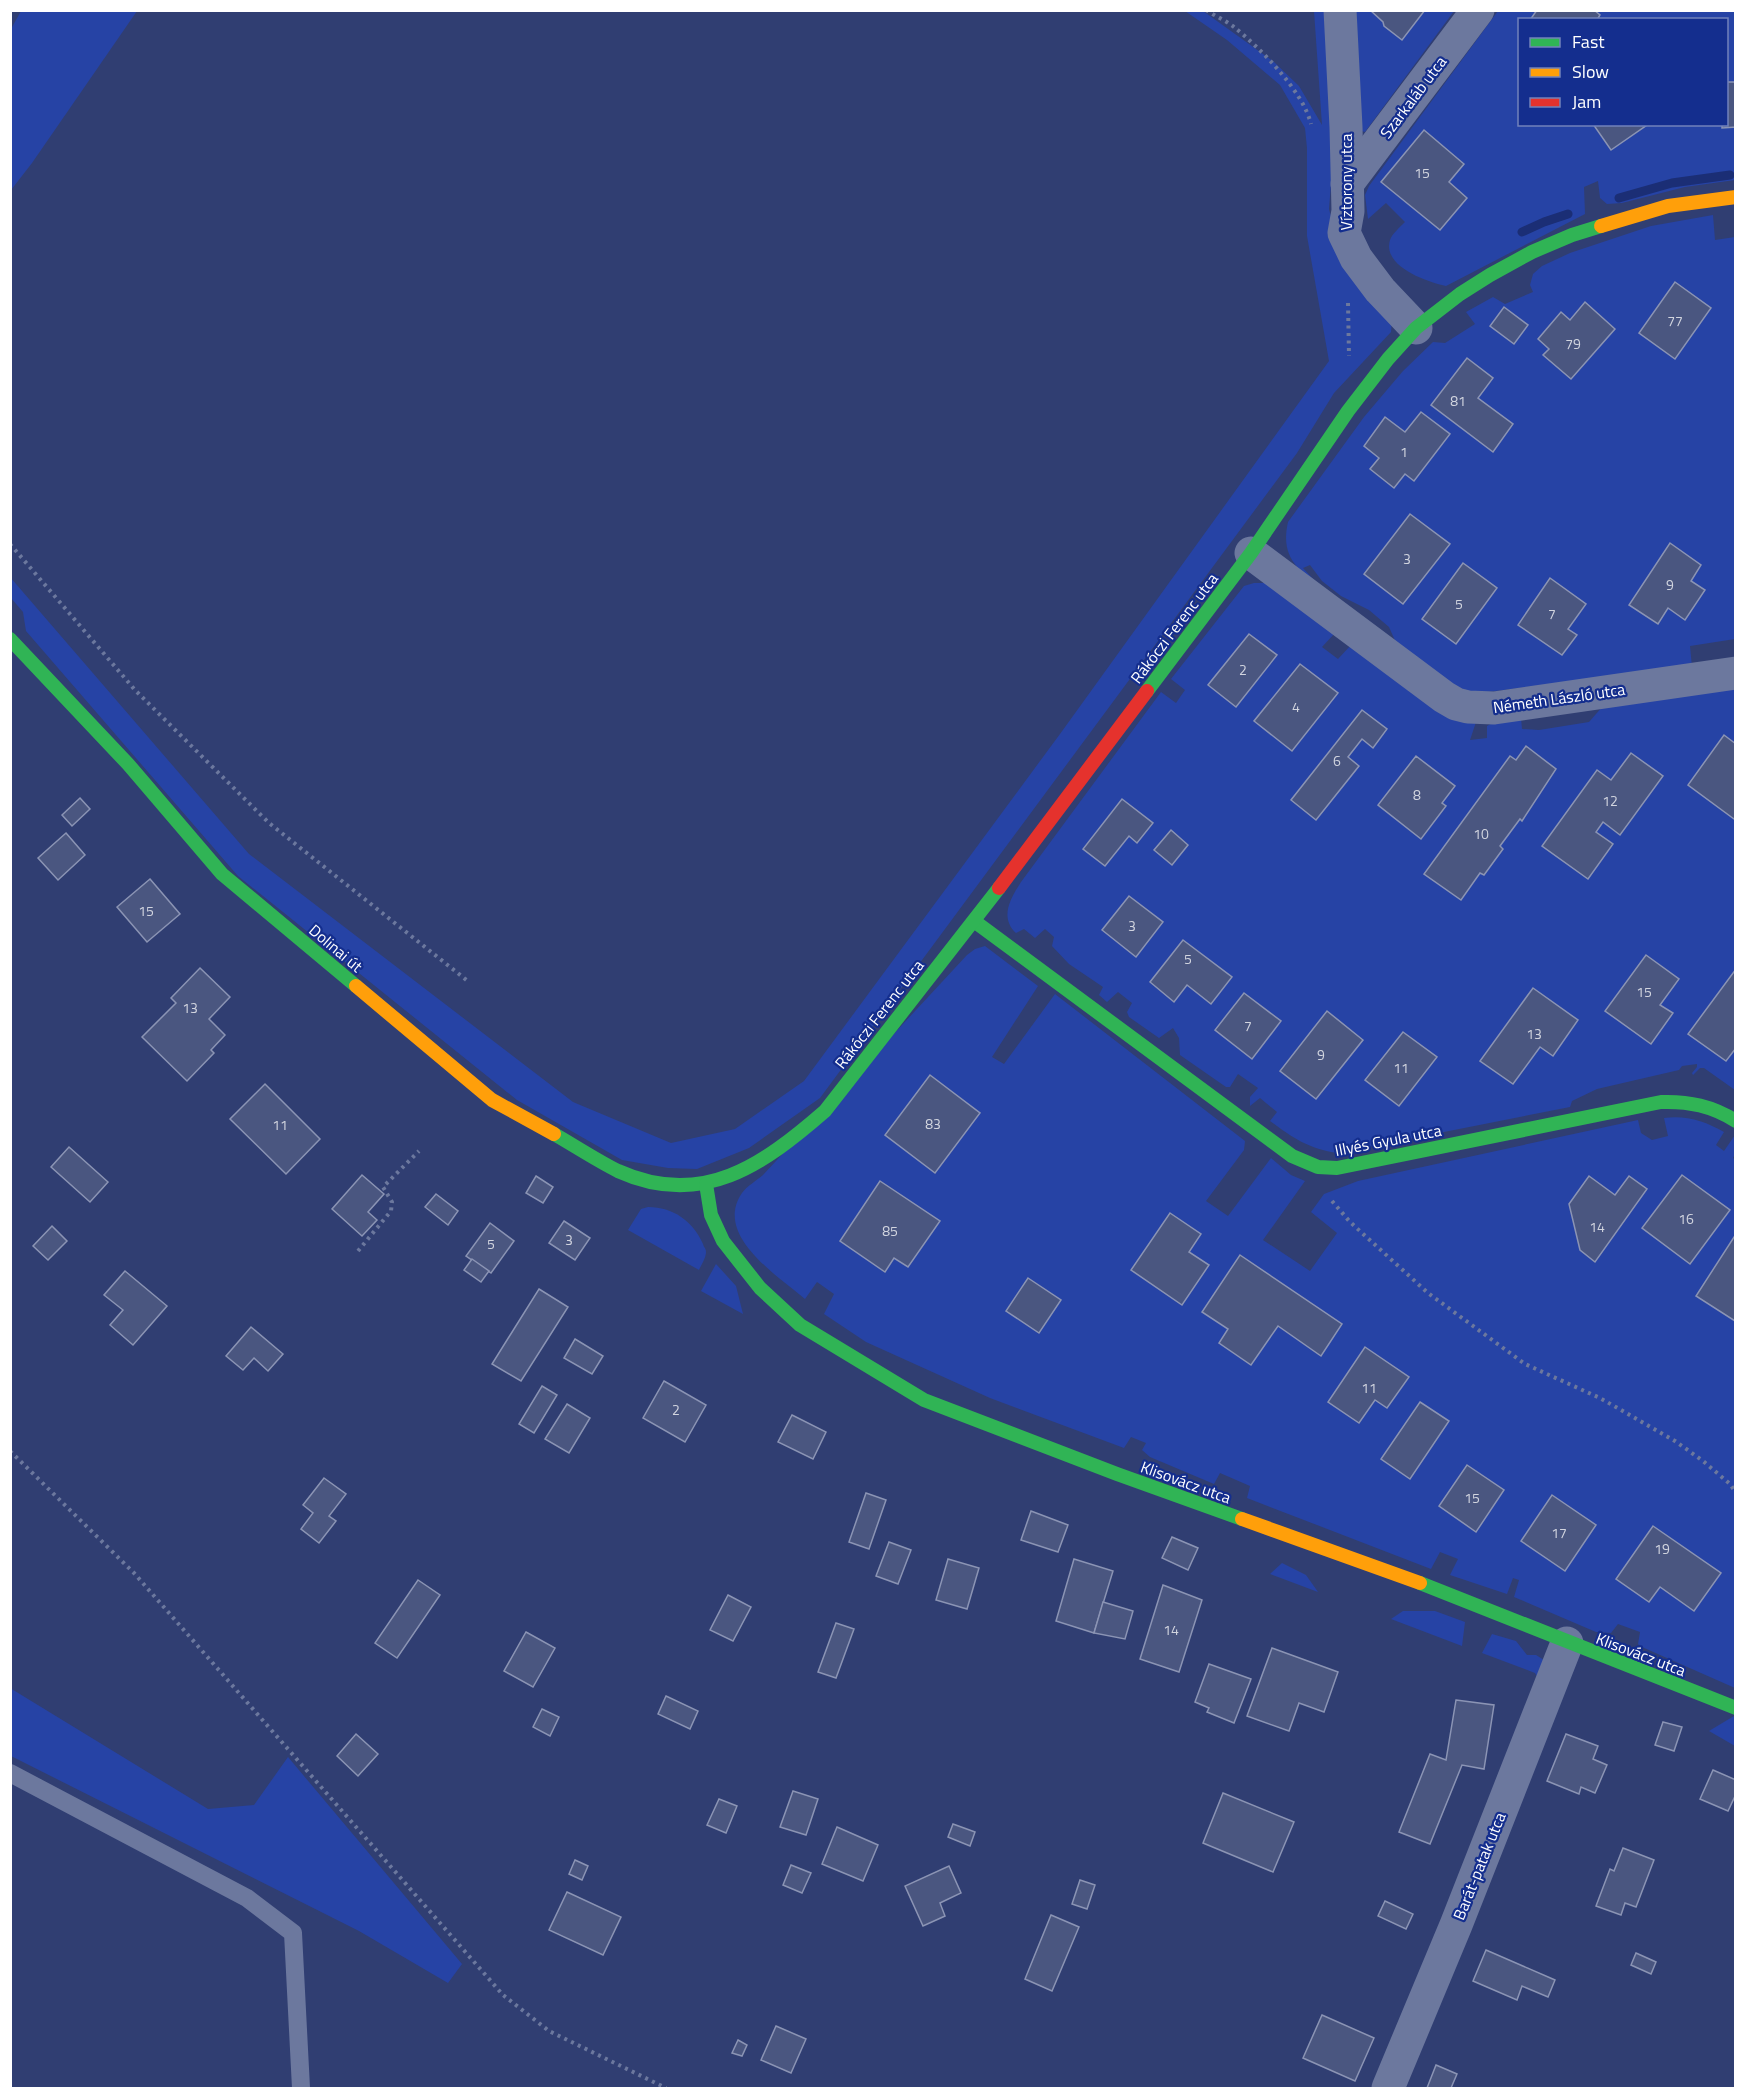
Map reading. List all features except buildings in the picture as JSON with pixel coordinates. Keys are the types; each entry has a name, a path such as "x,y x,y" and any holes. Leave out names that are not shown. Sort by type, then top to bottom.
{"street":[{"name":"Víztorony utca","path":"1340,10 1348,211 1344,233 1356,258 1380,290 1416,328"},
{"name":"Szarkaláb utca","path":"1347,184 1478,10"},
{"name":"Rákóczi Ferenc utca","path":"706,1184 732,1175 768,1156 825,1111 974,921 1251,553 1348,411 1388,359 1416,328 1460,294 1490,275 1532,252 1572,235 1668,206 1736,197"},
{"name":"Németh László utca","path":"1251,553 1444,697 1461,705 1494,708 1736,673"},
{"name":"Dolinai út","path":"10,639 128,764 222,874 492,1100 619,1171 659,1184 677,1186 706,1184"},
{"name":"Illyés Gyula utca","path":"974,921 1292,1156 1318,1167 1337,1168 1661,1102 1700,1103 1736,1121"},
{"name":"Klisovácz utca","path":"706,1184 711,1215 723,1241 760,1288 800,1325 924,1400 1118,1474 1396,1574 1736,1708"},
{"name":"Barát-patak utca","path":"1388,2088 1464,1904 1567,1643"}],"lane":[{"path":"10,1773 247,1898 293,1933 301,2088"}],"path":[{"path":"1206,10 1232,26 1281,73 1308,114 1313,134"},
{"path":"1348,303 1348,357"},
{"path":"10,544 135,690 269,823 469,982"},
{"path":"358,1251 391,1211 392,1202 383,1187 419,1151"},
{"path":"1328,1197 1350,1222 1428,1293 1525,1364 1600,1398 1675,1441 1730,1484 1736,1493"},
{"path":"10,1451 134,1573 503,1995 549,2031 666,2088"}],"shaded area":[{"path":"21,11 137,11 11,190 11,29"},
{"path":"1185,11 1203,11 1274,62 1299,86 1322,125 1314,11 1330,11 1334,147 1329,209 1339,248 1392,319 1391,332 1334,393 1297,453 820,1098 749,1148 697,1169 668,1168 622,1160 517,1100 238,876 26,631 23,612 11,598 10,577 249,854 573,1102 671,1143 735,1129 804,1081 1060,734 1329,361 1307,236 1305,128 1280,85 1227,40"},
{"path":"1351,11 1454,11 1365,132 1358,130"},
{"path":"1498,11 1735,11 1735,180 1685,187 1622,203 1607,204 1600,198 1598,181 1584,187 1585,214 1446,286 1418,277 1399,265 1389,250 1390,240 1405,222 1386,203 1368,219 1365,195 1369,186"},
{"path":"1713,215 1715,240 1735,237 1735,639 1690,646 1692,667 1479,693 1455,690 1397,645 1389,627 1369,610 1341,596 1322,581 1310,565 1303,568 1323,590 1293,562 1287,545 1288,522 1364,417 1403,371 1433,342 1445,343 1475,324 1466,312 1493,297 1505,304 1533,292 1530,285 1533,274 1542,266 1570,253 1651,226"},
{"path":"1265,583 1334,634 1322,647 1338,659 1352,644 1476,722 1470,740 1487,738 1487,726 1496,721 1521,718 1522,729 1539,730 1589,722 1603,706 1735,686 1735,1090 1704,1068 1700,1068 1693,1075 1697,1064 1682,1066 1679,1070 1597,1089 1572,1101 1570,1107 1338,1153 1318,1149 1286,1133 1270,1121 1277,1112 1260,1098 1250,1106 1250,1097 1258,1088 1238,1074 1230,1087 1226,1087 1180,1055 1179,1038 1173,1028 1159,1038 1129,1017 1127,1012 1132,1003 1118,992 1107,1002 1099,995 1103,987 1069,964 1052,946 1054,937 1045,929 1035,938 1024,929 1016,933 1008,921 1007,914 1021,882 1161,692 1176,703 1185,690 1171,679 1244,586"},
{"path":"985,946 1038,986 992,1057 1004,1064 1055,994 1245,1141 1244,1150 1206,1201 1228,1216 1271,1158 1291,1175 1305,1181 1263,1240 1310,1271 1337,1233 1311,1212 1324,1194 1358,1181 1638,1120 1641,1133 1652,1140 1668,1136 1664,1118 1672,1117 1695,1120 1724,1132 1716,1145 1724,1151 1735,1135 1733,1158 1736,1160 1735,1688 1642,1647 1638,1644 1640,1632 1618,1624 1611,1633 1596,1632 1514,1597 1519,1580 1513,1578 1507,1594 1450,1575 1458,1559 1440,1552 1431,1569 1247,1498 1250,1486 1220,1473 1214,1484 1150,1457 1142,1450 1146,1443 1131,1437 1124,1448 990,1398 866,1342 824,1314 834,1294 817,1282 805,1299 752,1253 742,1239 736,1224 735,1209 742,1193 763,1175 967,955"},
{"path":"648,1207 674,1213 694,1229 706,1251 699,1270 628,1230 641,1209"},
{"path":"716,1264 736,1286 743,1314 701,1291"},
{"path":"1282,1563 1306,1575 1318,1592 1270,1574"},
{"path":"1403,1611 1435,1611 1465,1622 1462,1646 1391,1619"},
{"path":"1492,1634 1516,1641 1527,1655 1536,1655 1544,1660 1541,1683 1535,1673 1482,1653"},
{"path":"10,1688 208,1809 254,1805 288,1757 462,1964 448,1983 359,1931 11,1756"},
{"path":"1735,1716 1735,1746 1709,1731"}],"waterway":[{"path":"1619,198 1672,183 1730,175"},
{"path":"1522,232 1568,214"}],"traffic: fast":[{"path":"1147,691 1251,553 1348,411 1388,359 1416,328 1460,294 1490,275 1532,252 1572,235 1601,226"},
{"path":"10,639 128,764 222,874 356,986"},
{"path":"554,1134 618,1171 648,1182 677,1185 704,1183 730,1176 754,1164 802,1131 825,1111 999,888"},
{"path":"974,921 1292,1156 1318,1167 1337,1168 1661,1102 1700,1105 1736,1121"},
{"path":"706,1184 711,1215 723,1241 760,1288 800,1325 924,1400 1242,1519"},
{"path":"1420,1583 1736,1708"}],"traffic: slow":[{"path":"1601,226 1668,206 1736,197"},
{"path":"356,986 492,1100 554,1134"},
{"path":"1242,1519 1420,1583"}],"traffic: jam":[{"path":"999,888 1147,691"}]}
